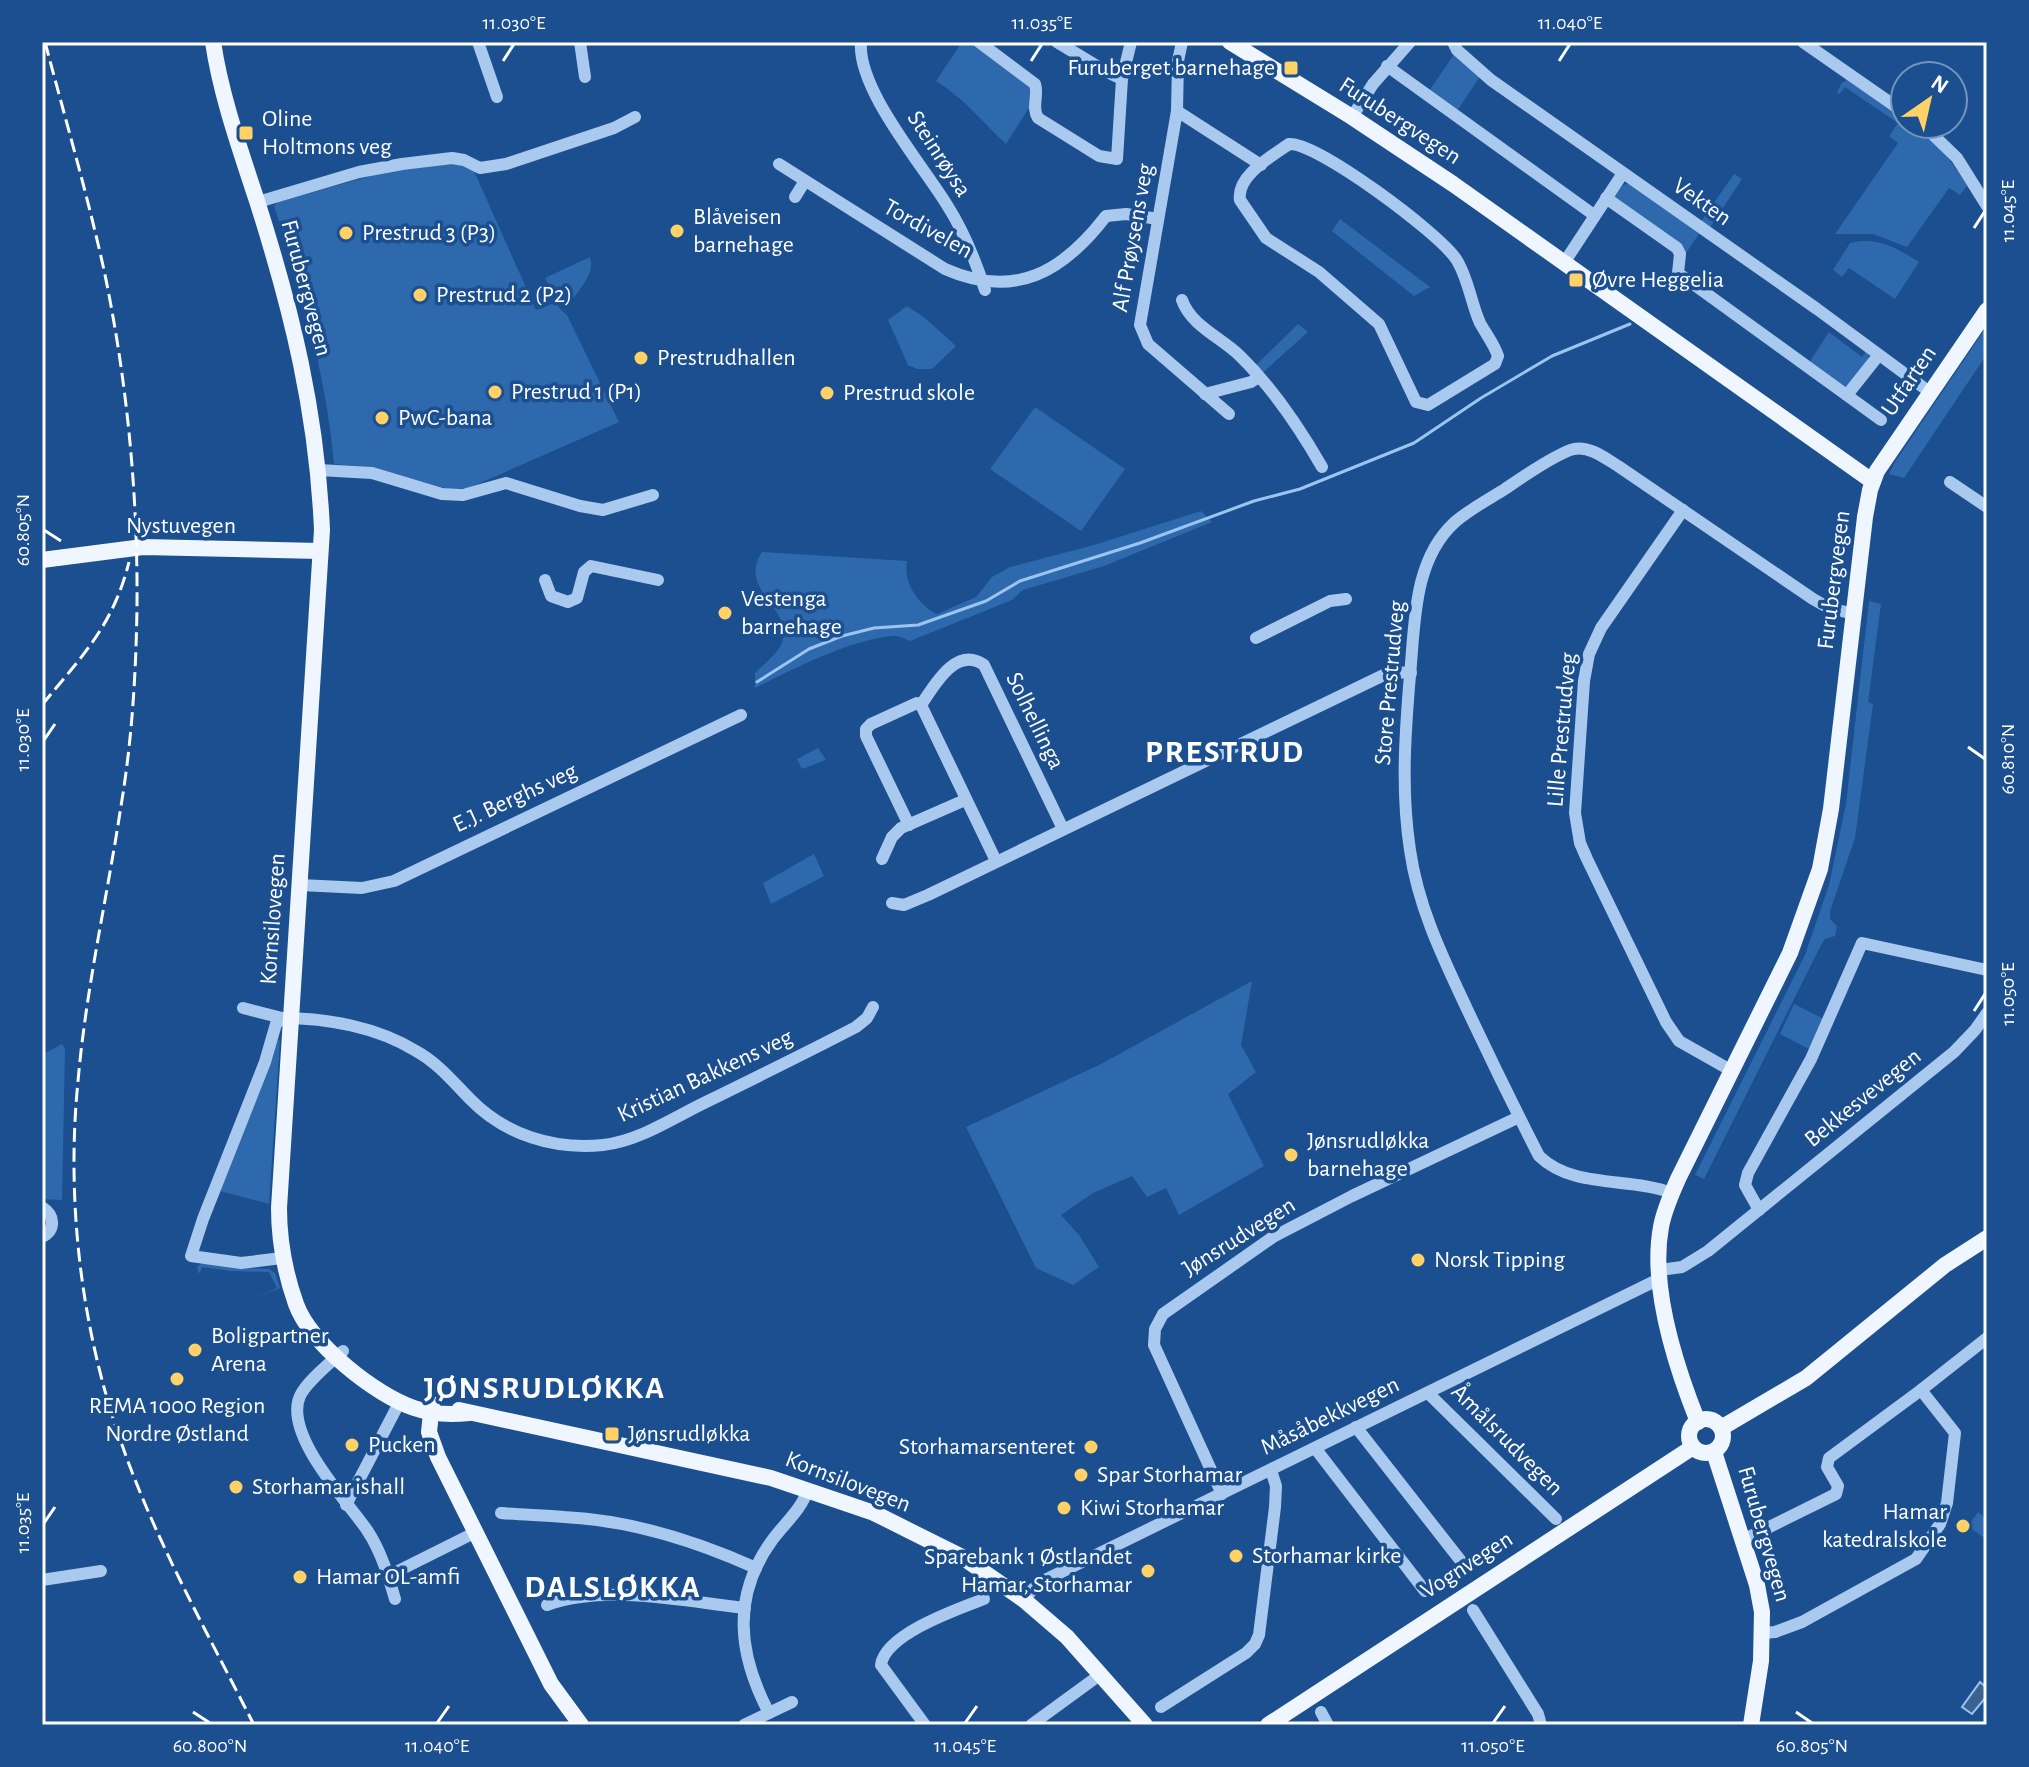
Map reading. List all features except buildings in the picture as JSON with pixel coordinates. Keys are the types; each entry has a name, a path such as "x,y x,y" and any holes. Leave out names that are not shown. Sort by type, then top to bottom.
{"main road":[{"name":"Furubergvegen","path":"213,42 233,127 301,352 319,470 320,551"},
{"name":"Furubergvegen","path":"1230,42 1352,117 1872,481 1865,517 1831,809 1820,869 1790,953 1672,1193 1661,1227 1661,1276 1676,1364 1698,1422"},
{"name":"Utfarten","path":"1872,481 1987,310"},
{"name":"Nystuvegen","path":"42,560 143,547 320,551"},
{"name":"Kornsilovegen","path":"320,551 300,885 286,1018 279,1208 282,1258 297,1306 306,1322 359,1377 400,1402 469,1413 771,1478 856,1506 908,1529 962,1557 1024,1600 1067,1637 1145,1725"},
{"path":"1721,1428 1806,1378 1945,1265 1987,1238"},
{"path":"431,1408 429,1432 438,1457 546,1676 581,1725"},
{"path":"1711,1420 1721,1428 1723,1441 1714,1452 1700,1452 1693,1447 1690,1433 1698,1422 1711,1420"},
{"name":"Vognvegen","path":"1268,1725 1693,1447"},
{"name":"Furubergvegen","path":"1714,1452 1760,1597 1763,1633 1751,1725"}],"street":[{"path":"478,42 497,97"},
{"path":"580,42 585,77"},
{"name":"Steinrøysa","path":"861,42 865,74 884,109 950,208 984,285"},
{"path":"979,42 1035,84 1037,98 1034,112 1038,118 1099,156 1117,159 1122,79 1131,42"},
{"path":"1057,42 1122,79"},
{"path":"1352,117 1387,66 1410,42"},
{"name":"Vekten","path":"1453,42 1457,50 1491,80 1931,393"},
{"path":"1803,42 1889,102"},
{"name":"Alf Prøysens veg","path":"1177,43 1177,111 1140,325 1148,344 1229,414"},
{"name":"Furubergvegen","path":"1387,66 1594,215"},
{"path":"1177,111 1261,165"},
{"path":"258,202 359,172 402,164 452,158 480,168 506,164 614,128 635,117"},
{"path":"1938,140 1957,158 1987,206"},
{"path":"1289,144 1295,144 1347,172 1419,222 1447,247 1458,262 1480,322 1498,356 1495,364 1428,405 1416,402 1379,324 1320,273 1266,238 1249,216 1239,193 1245,180 1261,165 1289,144"},
{"name":"Tordivelen","path":"779,164 945,269 984,285 1026,278 1052,268 1091,238 1106,216 1126,214 1158,219"},
{"path":"1564,263 1623,173"},
{"path":"795,197 805,181"},
{"path":"1606,198 1677,248 1680,254 1678,273 1881,420"},
{"path":"1182,300 1189,314 1240,355 1259,377 1294,420 1322,467"},
{"path":"1847,395 1878,356"},
{"path":"1205,394 1259,377"},
{"name":"Store Prestrudveg","path":"1672,1193 1646,1185 1561,1173 1539,1156 1438,950 1416,881 1403,788 1411,673 1425,567 1433,549 1455,523 1573,449 1598,453 1813,599 1829,608 1854,614"},
{"path":"319,470 372,473 442,494 463,495 506,483 603,510 653,495"},
{"path":"1950,482 1987,507"},
{"name":"Lille Prestrudveg","path":"1683,510 1601,628 1589,654 1584,681 1575,813 1580,843 1666,1022 1679,1041 1732,1071"},
{"path":"545,580 551,596 568,602 577,598 584,572 591,566 658,580"},
{"path":"1256,638 1330,601 1346,599"},
{"name":"Solhellinga","path":"921,705 938,679 953,665 970,660 984,665 1063,829"},
{"path":"892,903 904,905 928,895 1390,672 1411,673"},
{"path":"909,825 866,736 866,729 912,704 921,705 996,861"},
{"name":"E.J. Berghs veg","path":"300,885 362,888 394,881 741,715"},
{"path":"882,859 892,837 909,825 965,800"},
{"name":"Bekkesvevegen","path":"1759,1210 1745,1185 1748,1173 1821,1036 1862,943 1987,970"},
{"name":"Kristian Bakkens veg","path":"286,1018 344,1024 399,1042 433,1063 477,1106 501,1124 533,1139 575,1145 606,1145 646,1132 856,1027 867,1018 873,1007"},
{"name":"Kornsilovegen","path":"243,1008 286,1018"},
{"name":"Bekkesvevegen","path":"1661,1276 1708,1251 1759,1210 1954,1052 1987,1013"},
{"path":"282,1258 241,1263 191,1256 265,1062 276,1024 286,1018"},
{"name":"Jønsrudvegen","path":"1222,1494 1154,1345 1155,1329 1163,1314 1273,1237 1519,1117"},
{"path":"42,1207 49,1212 53,1224 42,1237"},
{"name":"Måsåbekkvegen","path":"1024,1600 1045,1580 1661,1276"},
{"path":"1743,1540 1836,1494 1838,1486 1827,1467 1829,1458 1987,1338"},
{"path":"339,1354 300,1395 296,1413 298,1424 328,1481 380,1553 395,1599"},
{"path":"1763,1633 1802,1622 1916,1559 1940,1524 1947,1503 1955,1433 1921,1390"},
{"name":"Åmålsrudvegen","path":"1428,1393 1556,1519"},
{"path":"346,1505 397,1407"},
{"path":"1356,1427 1464,1565"},
{"path":"1315,1448 1425,1591"},
{"path":"1161,1707 1246,1653 1255,1644 1259,1635 1275,1507 1276,1486 1271,1470"},
{"path":"769,1713 754,1686 745,1657 745,1608 756,1568 771,1542 803,1501 808,1489"},
{"path":"501,1513 565,1517 626,1527 715,1549 756,1568"},
{"path":"388,1576 468,1536"},
{"path":"42,1580 101,1571"},
{"path":"547,1605 573,1597 605,1595 745,1608"},
{"path":"907,1725 922,1721 881,1665 882,1658 900,1640 919,1628 984,1599"},
{"path":"1473,1610 1538,1714 1541,1725"},
{"path":"1031,1725 1101,1674"},
{"path":"744,1725 792,1702"},
{"path":"1321,1712 1328,1725"}],"shaded area":[{"path":"962,42 973,42 1032,89 1029,108 1006,144 936,81"},
{"path":"1455,53 1481,75 1457,111 1429,91"},
{"path":"1847,80 1889,109 1889,117 1845,87 1837,93"},
{"path":"1894,140 1933,140 1967,186 1960,195 1949,188 1907,247 1873,234 1835,234 1898,143"},
{"path":"458,163 474,171 536,310 557,302 567,315 619,422 469,488 445,488 367,467 334,464 312,334 274,206 278,202 389,171"},
{"path":"1734,174 1742,179 1709,229 1700,223"},
{"path":"1629,183 1701,231 1684,256 1614,198 1622,186"},
{"path":"1340,219 1430,287 1414,296 1332,231"},
{"path":"1850,243 1884,244 1919,262 1895,299 1849,268 1842,277 1833,270"},
{"path":"590,257 589,274 573,299 554,293 545,278"},
{"path":"907,306 956,346 932,369 917,369 908,365 888,320"},
{"path":"1298,324 1308,332 1259,376 1252,369"},
{"path":"1987,326 1987,354 1904,478 1889,474 1895,462"},
{"path":"1829,332 1862,357 1866,351 1869,354 1868,361 1846,387 1840,386 1809,363"},
{"path":"1035,407 1125,469 1081,531 990,469"},
{"path":"1201,511 1212,522 1104,566 1023,590 1012,600 910,641 894,636 859,643 822,656 755,688 755,673 779,649 784,632 781,621 756,578 756,566 762,552 907,561 907,577 913,592 937,614 976,597 992,577 1010,567 1094,545"},
{"path":"1869,601 1881,604 1868,702 1873,704 1855,838 1830,911 1830,919 1837,926 1835,936 1825,939 1821,945 1704,1179 1695,1175 1805,955 1829,885 1846,804"},
{"path":"818,748 826,760 802,769 797,759"},
{"path":"814,854 824,876 771,904 763,883"},
{"path":"1252,981 1241,1045 1256,1072 1228,1094 1264,1166 1179,1215 1166,1188 1147,1197 1132,1176 1093,1193 1061,1215 1079,1235 1099,1267 1073,1285 1036,1268 966,1127 1101,1064"},
{"path":"1794,1004 1826,1020 1813,1051 1780,1034"},
{"path":"280,1040 269,1204 220,1191 277,1041"},
{"path":"62,1044 65,1049 62,1200 42,1199 42,1055"},
{"path":"202,1263 269,1269 275,1273 280,1288 254,1298 277,1288 269,1272 202,1267 199,1274 197,1267"},
{"path":"1978,1512 1987,1519 1987,1540 1968,1526"},
{"path":"1980,1682 1987,1688 1987,1696 1972,1714 1962,1707"}],"waterway":[{"path":"757,682 809,649 842,636 874,628 918,625 986,601 1020,581 1140,543 1254,501 1300,489 1414,443 1552,356 1630,324"}],"railway":[{"path":"45,42 112,311 130,437 137,565 136,657 128,756 86,1012 78,1081 74,1172 80,1264 96,1354 121,1442 183,1585 254,1725"},
{"path":"42,705 83,655 105,622 129,562"}],"place":[{"name":"Furuberget barnehage","path":"1291,68"},
{"name":"Oline Holtmons veg","path":"246,133"},
{"name":"Blåveisen barnehage","path":"677,231"},
{"name":"Prestrud 3 (P3)","path":"346,233"},
{"name":"Øvre Heggelia","path":"1576,280"},
{"name":"Prestrud 2 (P2)","path":"420,295"},
{"name":"Prestrudhallen","path":"641,358"},
{"name":"Prestrud 1 (P1)","path":"495,392"},
{"name":"Prestrud skole","path":"827,393"},
{"name":"PwC-bana","path":"382,418"},
{"name":"Vestenga barnehage","path":"725,613"},
{"name":"Jønsrudløkka barnehage","path":"1291,1155"},
{"name":"Norsk Tipping","path":"1418,1260"},
{"name":"Boligpartner Arena","path":"195,1350"},
{"name":"REMA 1000 Region Nordre Østland","path":"177,1379"},
{"name":"Jønsrudløkka","path":"612,1434"},
{"name":"Pucken","path":"352,1445"},
{"name":"Storhamarsenteret","path":"1091,1447"},
{"name":"Spar Storhamar","path":"1081,1475"},
{"name":"Storhamar ishall","path":"236,1487"},
{"name":"Kiwi Storhamar","path":"1064,1508"},
{"name":"Hamar katedralskole","path":"1963,1526"},
{"name":"Storhamar kirke","path":"1236,1556"},
{"name":"Sparebank 1 Østlandet Hamar, Storhamar","path":"1148,1571"},
{"name":"Hamar OL-amfi","path":"300,1577"}],"district":[{"name":"PRESTRUD","path":"1225,752"},
{"name":"JØNSRUDLØKKA","path":"545,1388"},
{"name":"DALSLØKKA","path":"613,1587"}]}
